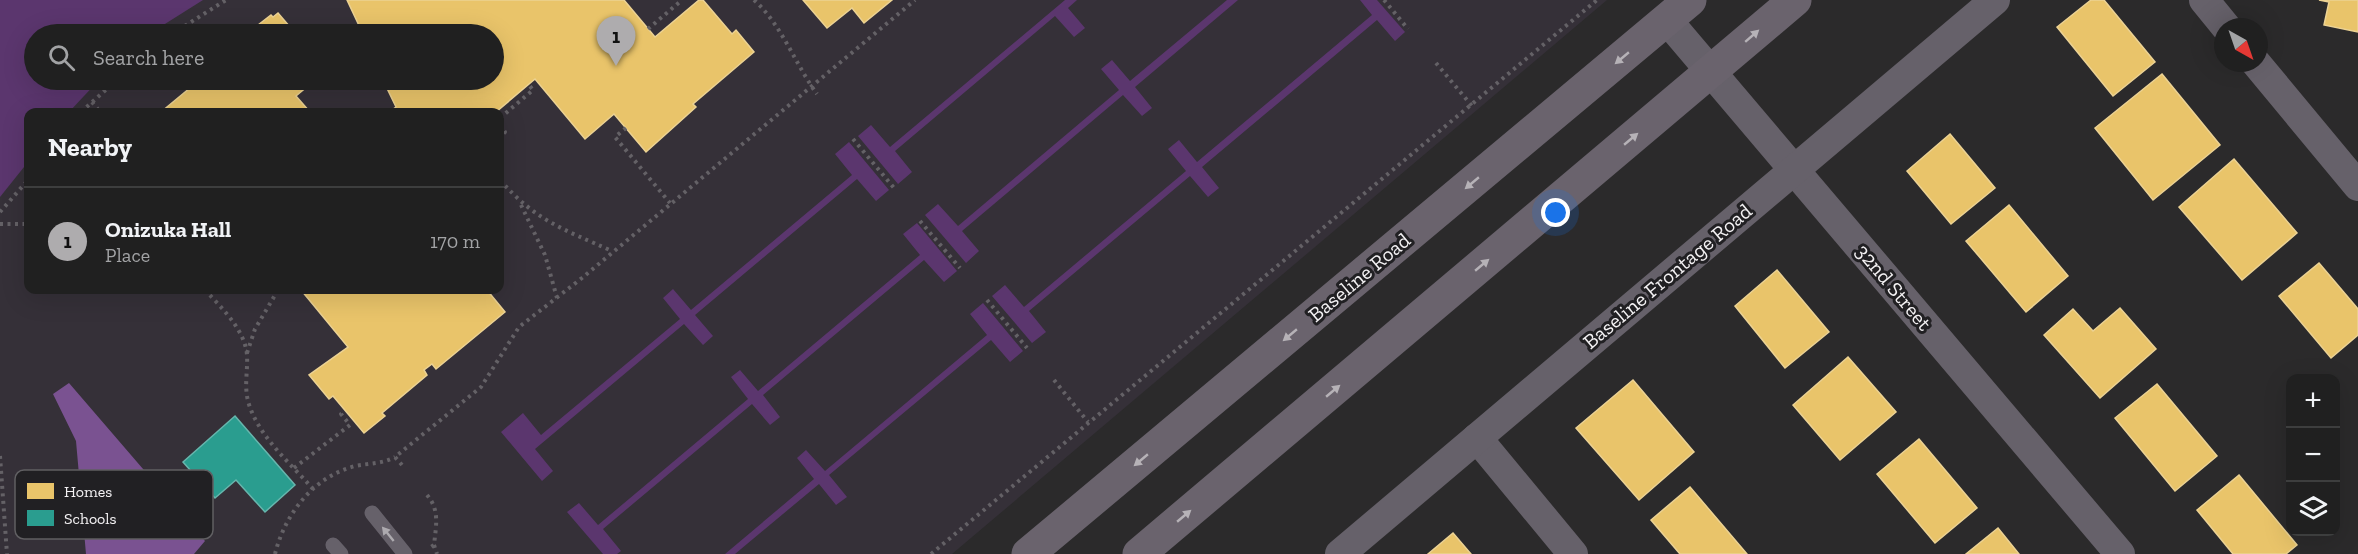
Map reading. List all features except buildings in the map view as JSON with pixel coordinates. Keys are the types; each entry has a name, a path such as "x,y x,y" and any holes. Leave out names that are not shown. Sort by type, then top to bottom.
{"main road":[{"path":"1139,554 1795,0"},
{"name":"Baseline Road","path":"1028,554 1678,10"}],"street":[{"name":"Baseline Frontage Road","path":"1340,554 1995,0"},
{"path":"2204,0 2219,18"},
{"name":"32nd Street","path":"1678,10 1710,73 1794,168 2120,554"},
{"path":"2263,72 2358,186"},
{"path":"1477,438 1573,554"}],"lane":[{"path":"372,513 405,554"}],"path":[{"path":"188,24 226,0"},
{"path":"648,29 682,0"},
{"path":"754,0 773,22 817,94"},
{"path":"275,554 289,515 313,489 338,472 355,466 383,464 395,458 481,387 519,327 557,298 915,0"},
{"path":"1384,0 1408,29"},
{"path":"931,554 1597,0"},
{"path":"1436,63 1472,106"},
{"path":"504,115 533,90 529,85"},
{"path":"85,108 106,90"},
{"path":"92,102 97,108"},
{"path":"626,128 615,137 670,203"},
{"path":"853,139 894,188"},
{"path":"0,212 24,185"},
{"path":"504,185 521,204 539,218 612,251"},
{"path":"521,204 545,255 557,298"},
{"path":"920,220 960,268"},
{"path":"0,224 24,224"},
{"path":"208,294 240,334 247,353"},
{"path":"276,294 255,329 247,353 246,380 251,409 265,435 313,489"},
{"path":"987,300 1027,348"},
{"path":"1054,380 1088,422"},
{"path":"294,468 350,424 341,414 345,411"},
{"path":"0,456 7,554"},
{"path":"395,458 402,465"},
{"path":"427,495 435,505 434,545 437,554"},
{"path":"429,549 434,545"}],"shaded area":[{"path":"0,0 1607,0 952,554 0,554"},
{"path":"0,0 203,0 165,24 24,24 24,90 90,90 73,108 24,108 24,167 0,197"},
{"path":"1065,0 1077,0 1068,8 1085,28 1074,37 1055,16 895,151 912,172 898,184 858,136 871,125 890,147"},
{"path":"1227,0 1238,0 1135,87 1152,108 1142,116 1123,95 962,231 979,251 966,263 925,215 938,204 958,226 1119,90 1101,69 1112,60 1130,81"},
{"path":"1360,0 1377,0 1405,32 1395,41 1377,20 1202,167 1219,188 1208,197 1190,176 1029,311 1046,332 1032,343 992,296 1005,285 1024,307 1186,171 1168,149 1179,140 1197,162 1372,15"},
{"path":"849,142 889,190 876,201 857,179 695,315 713,336 703,345 684,324 535,449 553,471 542,481 501,432 523,413 541,435 680,319 663,298 673,289 691,310 852,175 835,154"},
{"path":"917,223 957,271 944,282 924,260 763,395 780,417 770,425 752,404 603,529 621,551 617,554 603,554 567,512 579,503 598,525 748,399 731,377 740,370 758,391 920,255 903,234"},
{"path":"983,303 1023,351 1010,362 991,340 829,475 847,497 836,505 819,484 735,554 725,554 814,479 797,458 806,450 825,471 987,335 970,314"},
{"path":"69,383 144,470 79,470 76,441 53,394"},
{"path":"85,539 203,539 205,541 194,554 86,554"}],"place":[{"name":"Onizuka Hall","path":"616,66"}]}
